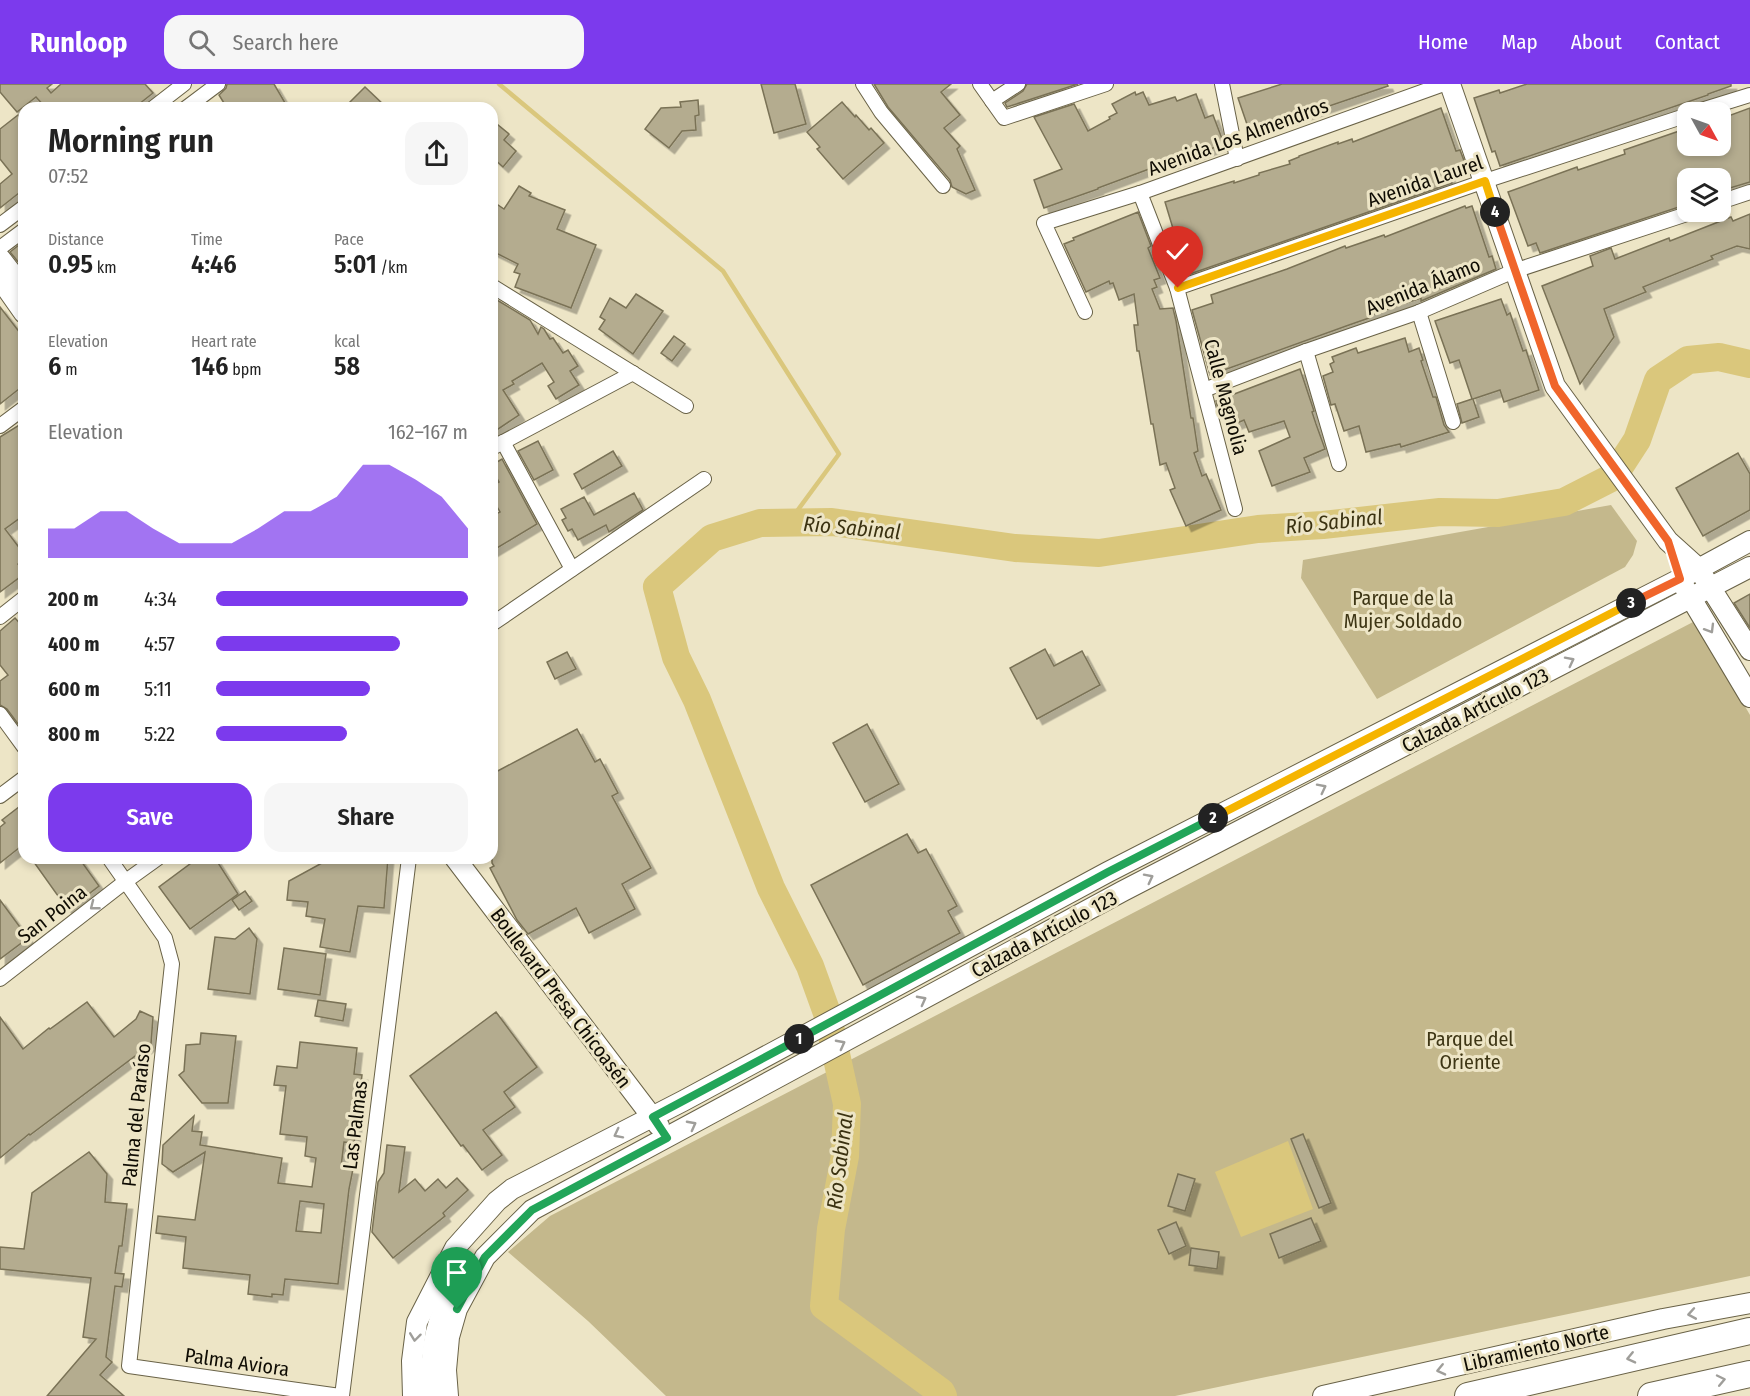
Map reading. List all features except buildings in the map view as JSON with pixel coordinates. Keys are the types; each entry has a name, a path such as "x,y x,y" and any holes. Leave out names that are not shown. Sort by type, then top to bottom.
{"highway":[{"path":"1468,1396 1750,1331"},
{"path":"1651,1396 1750,1374"}],"main road":[{"path":"1450,84 1555,386 1668,541 1698,568 1750,650"},
{"path":"0,258 18,281"},
{"path":"0,279 18,304"},
{"path":"1668,541 1680,579 1748,689"},
{"name":"Calzada Artículo 123","path":"413,1396 412,1361 417,1322 455,1248 497,1201 512,1189 653,1117 1108,872 1750,541"},
{"name":"Calzada Artículo 123","path":"448,1396 449,1337 457,1309 485,1257 532,1210 1123,891 1750,567"},
{"name":"Boulevard Presa Chicoasén","path":"459,864 667,1138"},
{"path":"431,1396 431,1366 435,1330 448,1302 485,1257"},
{"name":"Libramiento Norte","path":"1323,1396 1662,1319 1750,1303"}],"street":[{"path":"161,102 184,84"},
{"path":"194,102 218,84"},
{"path":"862,84 881,112 943,186"},
{"path":"980,84 1004,118 1106,84"},
{"path":"992,101 1018,84"},
{"path":"1222,84 1237,159"},
{"name":"Avenida Los Almendros","path":"1085,312 1044,223 1140,193 1444,84"},
{"path":"1727,102 1750,95"},
{"name":"Avenida Laurel","path":"1178,288 1485,181 1677,119"},
{"path":"1731,198 1750,192"},
{"name":"Calle Magnolia","path":"1140,193 1178,288 1235,509"},
{"path":"0,225 18,212"},
{"name":"Avenida Álamo","path":"1204,390 1306,351 1419,312 1514,271 1677,217"},
{"path":"0,248 18,234"},
{"path":"498,290 686,406"},
{"path":"1419,312 1453,422"},
{"path":"1306,351 1339,464"},
{"path":"498,444 633,374"},
{"path":"0,426 18,412"},
{"path":"498,447 572,569"},
{"path":"498,620 704,479"},
{"path":"0,617 18,603"},
{"path":"0,714 18,739"},
{"path":"0,796 18,782"},
{"name":"Palma del Paraíso","path":"113,864 165,938 172,964 129,1366"},
{"name":"San Poina","path":"0,979 150,864"},
{"name":"Las Palmas","path":"341,1396 408,864"},
{"name":"Palma Aviora","path":"129,1366 341,1396"}],"green space":[{"name":"Parque de la Mujer Soldado","path":"1611,505 1637,541 1633,555 1625,567 1377,699 1301,578 1303,560"},
{"name":"Parque del Oriente","path":"1695,621 1750,715 1750,1276 1175,1396 666,1396 588,1321 508,1252 550,1216"}],"shaded area":[{"path":"1288,1141 1313,1209 1241,1237 1215,1172"}],"waterway":[{"path":"499,84 723,271 839,454 789,522"},
{"name":"Río Sabinal","path":"943,1396 941,1392 824,1306 831,1229 845,1156 847,1104 827,1013 810,966 771,888 697,700 676,657 657,587 712,538 760,523 832,522 1015,548 1099,553 1258,529 1323,525 1440,512 1498,513 1564,502 1613,477 1637,440 1658,380 1688,360 1719,357 1750,364"}],"route":[{"path":"457,1309 485,1257 532,1210 667,1138 653,1117 1108,872 1680,579 1668,541 1555,386 1485,181 1178,288"}]}
